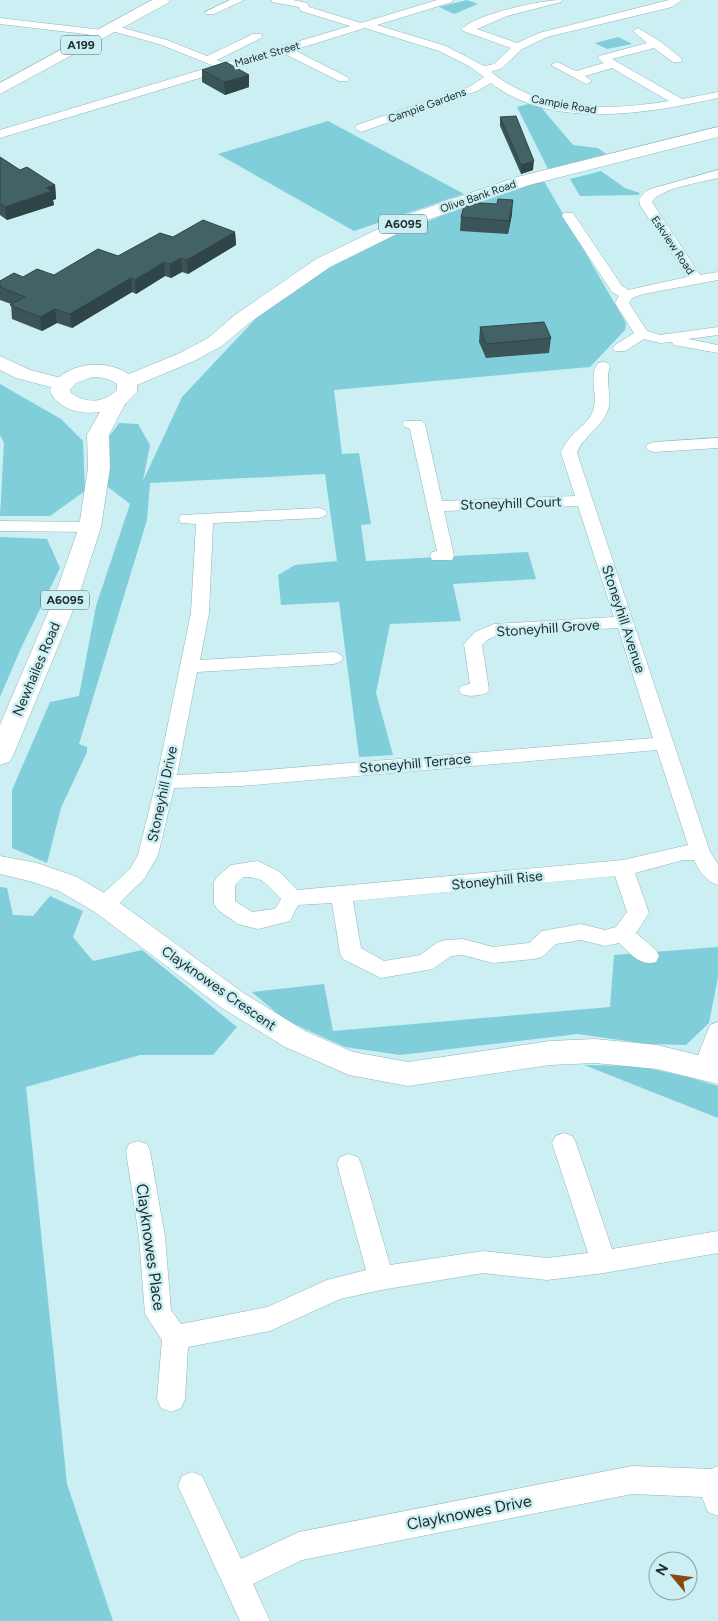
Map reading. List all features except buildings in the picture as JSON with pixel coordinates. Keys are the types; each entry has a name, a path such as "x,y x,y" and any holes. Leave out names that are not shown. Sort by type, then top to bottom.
{"main road":[{"name":"A199","path":"0,89 163,0"},
{"name":"Olive Bank Road","path":"127,382 187,357 215,342 242,319 323,263 415,218 523,181 718,132"},
{"path":"0,362 23,374 62,384"},
{"path":"116,401 96,406 76,405 67,402 60,390 62,384 73,376 92,371 114,373 127,382"},
{"name":"Newhailes Road","path":"0,756 66,598 90,527 99,468 98,435 116,401 127,392 127,382"},
{"path":"76,405 98,435"}],"street":[{"path":"210,12 239,0"},
{"name":"Campie Road","path":"276,0 305,2 305,9 454,54 504,87 526,98 586,110 621,111 682,103 718,95"},
{"name":"Market Street","path":"0,134 448,0"},
{"path":"518,47 467,29 503,14 557,0"},
{"name":"Campie Gardens","path":"361,128 484,84 487,74 518,47 543,35 668,5 675,0"},
{"path":"0,21 107,31 163,42 225,67"},
{"path":"638,31 677,60"},
{"path":"208,60 257,36"},
{"path":"657,44 603,58 682,103"},
{"path":"284,49 338,78"},
{"path":"575,75 614,64"},
{"path":"557,65 588,82"},
{"name":"Eskview Road","path":"696,280 646,205 645,200 647,196 657,190 718,174"},
{"path":"568,216 617,289 627,295"},
{"path":"718,276 640,290 627,295 622,303 642,334 718,349"},
{"path":"660,339 718,331"},
{"path":"620,348 642,334"},
{"name":"Stoneyhill Avenue","path":"604,366 598,378 602,404 595,420 571,443 569,452 700,852 706,864 718,877"},
{"path":"410,424 417,424 437,506 446,556 438,556"},
{"path":"654,447 718,443"},
{"name":"Stoneyhill Court","path":"437,506 585,501"},
{"name":"Stoneyhill Drive","path":"104,905 137,874 148,855 166,782 200,613 196,518 319,513"},
{"path":"0,526 90,527"},
{"name":"Stoneyhill Grove","path":"468,690 480,689 473,644 481,636 494,630 625,622"},
{"path":"188,667 334,658"},
{"name":"Stoneyhill Terrace","path":"166,782 241,778 665,743"},
{"name":"Stoneyhill Rise","path":"292,898 426,888 623,868 683,853 700,852"},
{"name":"Clayknowes Crescent","path":"0,865 37,872 68,884 104,905 232,1000 295,1039 349,1063 408,1074 550,1053 595,1051 657,1057 711,1070"},
{"path":"341,894 350,953 381,970 425,963 446,948 463,947 493,955 534,951 550,937 581,932 605,938 622,934 638,913 623,868"},
{"path":"622,934 648,956"},
{"path":"711,1070 718,1031"},
{"path":"564,1142 604,1262"},
{"name":"Clayknowes Place","path":"138,1151 152,1237 158,1314 175,1337"},
{"path":"349,1164 381,1278"},
{"path":"170,1399 175,1337 270,1319 336,1288 381,1278 483,1262 546,1269 604,1262 718,1242"},
{"name":"Clayknowes Drive","path":"235,1578 299,1546 632,1480 716,1488"},
{"path":"192,1486 254,1621"}],"shaded area":[{"path":"467,0 478,4 454,14 439,7"},
{"path":"618,37 632,44 607,49 595,43"},
{"path":"532,103 540,106 573,145 598,148 606,154 548,169 517,107"},
{"path":"328,121 464,194 354,231 218,154"},
{"path":"601,171 625,188 640,193 638,195 580,196 570,179"},
{"path":"544,181 626,323 625,330 590,367 334,390 342,454 359,453 371,524 361,525 366,561 528,552 536,579 453,584 461,621 390,624 376,693 393,755 359,757 339,602 281,605 278,575 295,565 337,561 325,474 150,483 147,520 79,744 87,747 87,752 61,808 47,863 12,848 12,790 50,702 79,696 96,606 130,504 104,484 108,438 119,423 138,424 150,445 143,481 182,397 259,315 307,279 363,247 489,197"},
{"path":"0,384 61,419 83,441 85,491 50,516 0,516 4,443 0,435"},
{"path":"0,537 47,539 60,568 21,648 0,697"},
{"path":"0,887 7,888 13,915 33,916 50,896 83,911 73,937 93,961 142,950 237,1027 213,1055 140,1055 26,1087 67,1484 113,1621 0,1621"},
{"path":"718,947 718,977 709,1023 686,1045 648,1044 578,1034 400,1055 345,1047 285,1020 252,992 324,984 333,1031 610,1007 614,955"},
{"path":"584,1065 638,1066 718,1086 718,1118"}]}
